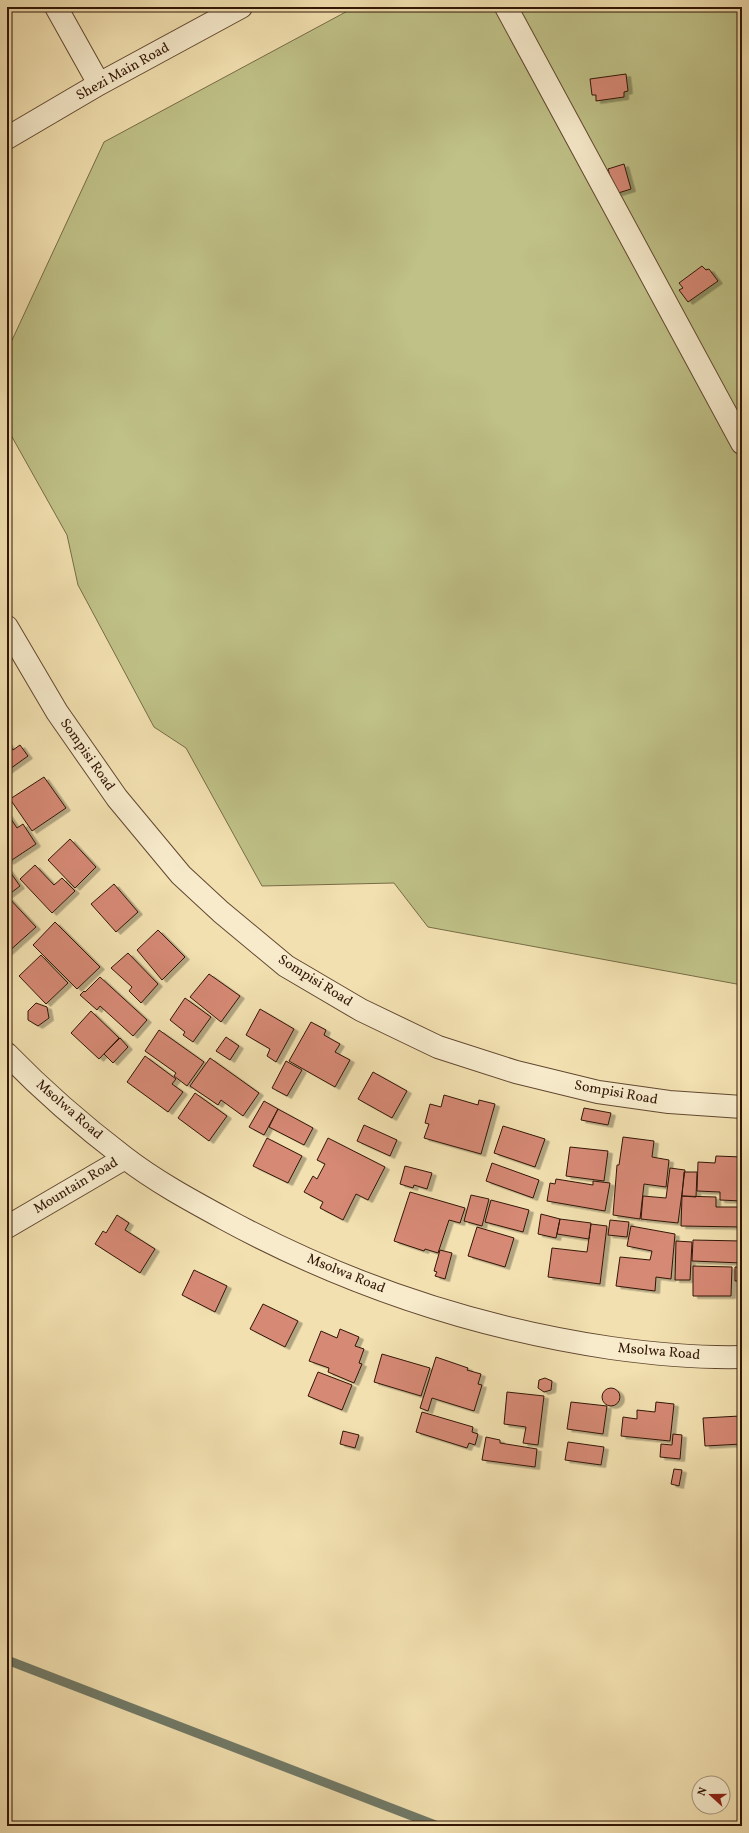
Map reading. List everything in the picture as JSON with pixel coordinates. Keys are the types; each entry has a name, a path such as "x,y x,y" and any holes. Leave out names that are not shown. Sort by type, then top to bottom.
{"street":[{"path":"56,7 99,84"},
{"name":"Shezi Main Road","path":"7,138 99,84 240,7"},
{"path":"506,7 742,442"},
{"name":"Sompisi Road","path":"10,639 57,712 117,798 181,875 221,912 286,966 360,1010 438,1047 516,1072 598,1092 669,1102 742,1107"},
{"name":"Msolwa Road","path":"7,1054 60,1105 125,1158 178,1193 260,1238 358,1281 463,1316 506,1328 568,1341 656,1354 742,1357"},
{"name":"Mountain Road","path":"7,1227 125,1158"}],"green space":[{"path":"355,7 742,7 742,985 428,927 394,883 262,886 186,748 154,727 78,585 67,535 7,428 7,351 104,142"}],"building":[{"path":"626,74 628,91 624,92 624,97 596,101 596,95 592,95 590,79"},
{"path":"624,164 631,189 615,194 608,169"},
{"path":"702,266 706,270 709,269 718,281 688,302 679,290 683,288 679,283"},
{"path":"7,742 13,750 20,745 28,756 7,771"},
{"path":"44,777 66,808 32,831 10,799"},
{"path":"7,813 17,828 23,824 36,844 9,862 7,858"},
{"path":"70,839 96,867 75,888 48,860"},
{"path":"35,865 54,885 62,878 75,891 52,913 20,879"},
{"path":"8,869 20,886 7,896 7,870"},
{"path":"114,884 138,912 116,932 91,904"},
{"path":"7,896 36,927 7,953"},
{"path":"55,922 100,967 77,989 33,945"},
{"path":"158,930 185,957 162,980 137,950"},
{"path":"128,953 158,984 141,1003 129,991 132,987 111,968"},
{"path":"41,955 68,983 46,1004 19,976"},
{"path":"209,974 240,996 221,1022 190,997"},
{"path":"100,977 147,1020 133,1036 100,1006 97,1010 80,995"},
{"path":"185,998 211,1017 193,1042 183,1035 185,1032 170,1020"},
{"path":"36,1003 47,1007 49,1018 38,1026 28,1020 28,1011"},
{"path":"260,1009 294,1029 276,1062 267,1056 270,1049 246,1035"},
{"path":"91,1011 119,1038 99,1059 71,1033"},
{"path":"311,1022 326,1030 324,1035 340,1044 335,1052 350,1060 335,1087 289,1061"},
{"path":"159,1030 204,1062 187,1086 174,1076 176,1073 145,1051"},
{"path":"226,1037 239,1046 230,1060 216,1051"},
{"path":"120,1038 128,1047 113,1063 104,1054"},
{"path":"145,1056 176,1079 172,1084 183,1092 168,1112 127,1082"},
{"path":"210,1058 259,1093 243,1116 221,1100 218,1105 190,1086"},
{"path":"286,1061 302,1070 287,1096 272,1088"},
{"path":"373,1072 407,1091 392,1118 358,1099"},
{"path":"195,1093 227,1116 209,1141 178,1118"},
{"path":"444,1095 478,1105 479,1100 495,1104 481,1154 424,1138 429,1124 425,1123 430,1104 441,1107"},
{"path":"264,1101 278,1109 264,1135 249,1127"},
{"path":"584,1108 611,1113 608,1125 581,1120"},
{"path":"278,1109 313,1128 304,1145 269,1127"},
{"path":"364,1125 397,1140 390,1156 357,1141"},
{"path":"503,1126 545,1139 535,1167 494,1153"},
{"path":"623,1137 654,1141 652,1157 669,1160 666,1187 644,1184 640,1219 613,1215 617,1165 619,1165"},
{"path":"267,1138 302,1156 288,1183 253,1166"},
{"path":"328,1138 385,1167 368,1200 356,1194 343,1220 320,1208 323,1202 304,1192 313,1176 317,1179 325,1164 317,1160"},
{"path":"570,1147 608,1151 604,1181 566,1176"},
{"path":"716,1156 742,1157 742,1201 720,1200 720,1192 697,1191 698,1162 715,1163"},
{"path":"492,1163 539,1180 533,1198 486,1181"},
{"path":"405,1166 432,1173 427,1189 414,1185 413,1188 400,1184"},
{"path":"670,1168 685,1170 678,1223 641,1219 643,1196 666,1198"},
{"path":"684,1172 697,1172 696,1197 682,1196"},
{"path":"556,1179 593,1185 593,1181 610,1183 605,1211 547,1201 550,1183 555,1184"},
{"path":"410,1192 465,1208 460,1223 449,1220 438,1253 425,1249 424,1251 394,1241"},
{"path":"471,1195 489,1199 482,1226 464,1221"},
{"path":"682,1196 716,1197 716,1207 742,1207 742,1227 681,1226"},
{"path":"491,1200 529,1210 523,1232 485,1222"},
{"path":"541,1214 560,1219 556,1238 538,1234"},
{"path":"117,1215 129,1223 125,1230 155,1249 140,1273 95,1244 103,1231 106,1233"},
{"path":"560,1219 591,1223 589,1239 557,1234"},
{"path":"610,1220 629,1222 627,1237 608,1235"},
{"path":"591,1224 607,1226 600,1284 548,1277 552,1248 587,1252"},
{"path":"631,1226 675,1234 671,1279 656,1277 655,1291 616,1286 620,1257 650,1260 652,1251 627,1246"},
{"path":"477,1227 514,1238 505,1267 468,1256"},
{"path":"693,1240 742,1241 742,1263 692,1261"},
{"path":"676,1241 692,1242 690,1280 675,1280"},
{"path":"440,1250 452,1253 445,1279 435,1276 437,1272 434,1271"},
{"path":"693,1266 732,1267 731,1296 693,1296"},
{"path":"735,1267 742,1267 742,1281 735,1281"},
{"path":"194,1270 227,1286 215,1312 182,1295"},
{"path":"263,1304 298,1321 285,1347 250,1329"},
{"path":"340,1329 359,1337 355,1346 364,1349 359,1363 362,1364 354,1383 328,1372 329,1368 309,1361 321,1331 337,1338"},
{"path":"382,1354 430,1368 421,1396 374,1382"},
{"path":"436,1357 468,1368 467,1370 481,1374 478,1384 482,1385 474,1411 432,1398 428,1411 420,1408"},
{"path":"318,1372 352,1385 342,1410 308,1396"},
{"path":"545,1378 552,1381 551,1390 544,1392 538,1388 539,1380"},
{"path":"611,1388 617,1391 620,1397 617,1403 611,1406 605,1403 602,1397 605,1391"},
{"path":"507,1392 544,1396 538,1445 523,1443 526,1427 504,1424"},
{"path":"571,1402 607,1406 603,1434 567,1429"},
{"path":"656,1402 674,1404 670,1441 621,1436 623,1417 637,1419 637,1410 655,1412"},
{"path":"422,1412 473,1427 472,1432 478,1434 475,1445 469,1443 467,1448 416,1432"},
{"path":"740,1416 742,1444 705,1446 703,1418"},
{"path":"343,1431 359,1435 355,1448 340,1444"},
{"path":"673,1434 682,1435 680,1459 660,1457 661,1444 672,1445"},
{"path":"486,1437 500,1440 500,1443 537,1449 535,1467 482,1460"},
{"path":"568,1442 604,1447 601,1465 565,1460"},
{"path":"674,1469 682,1470 679,1486 671,1484"}],"waterway":[{"path":"7,1660 438,1826"}]}
